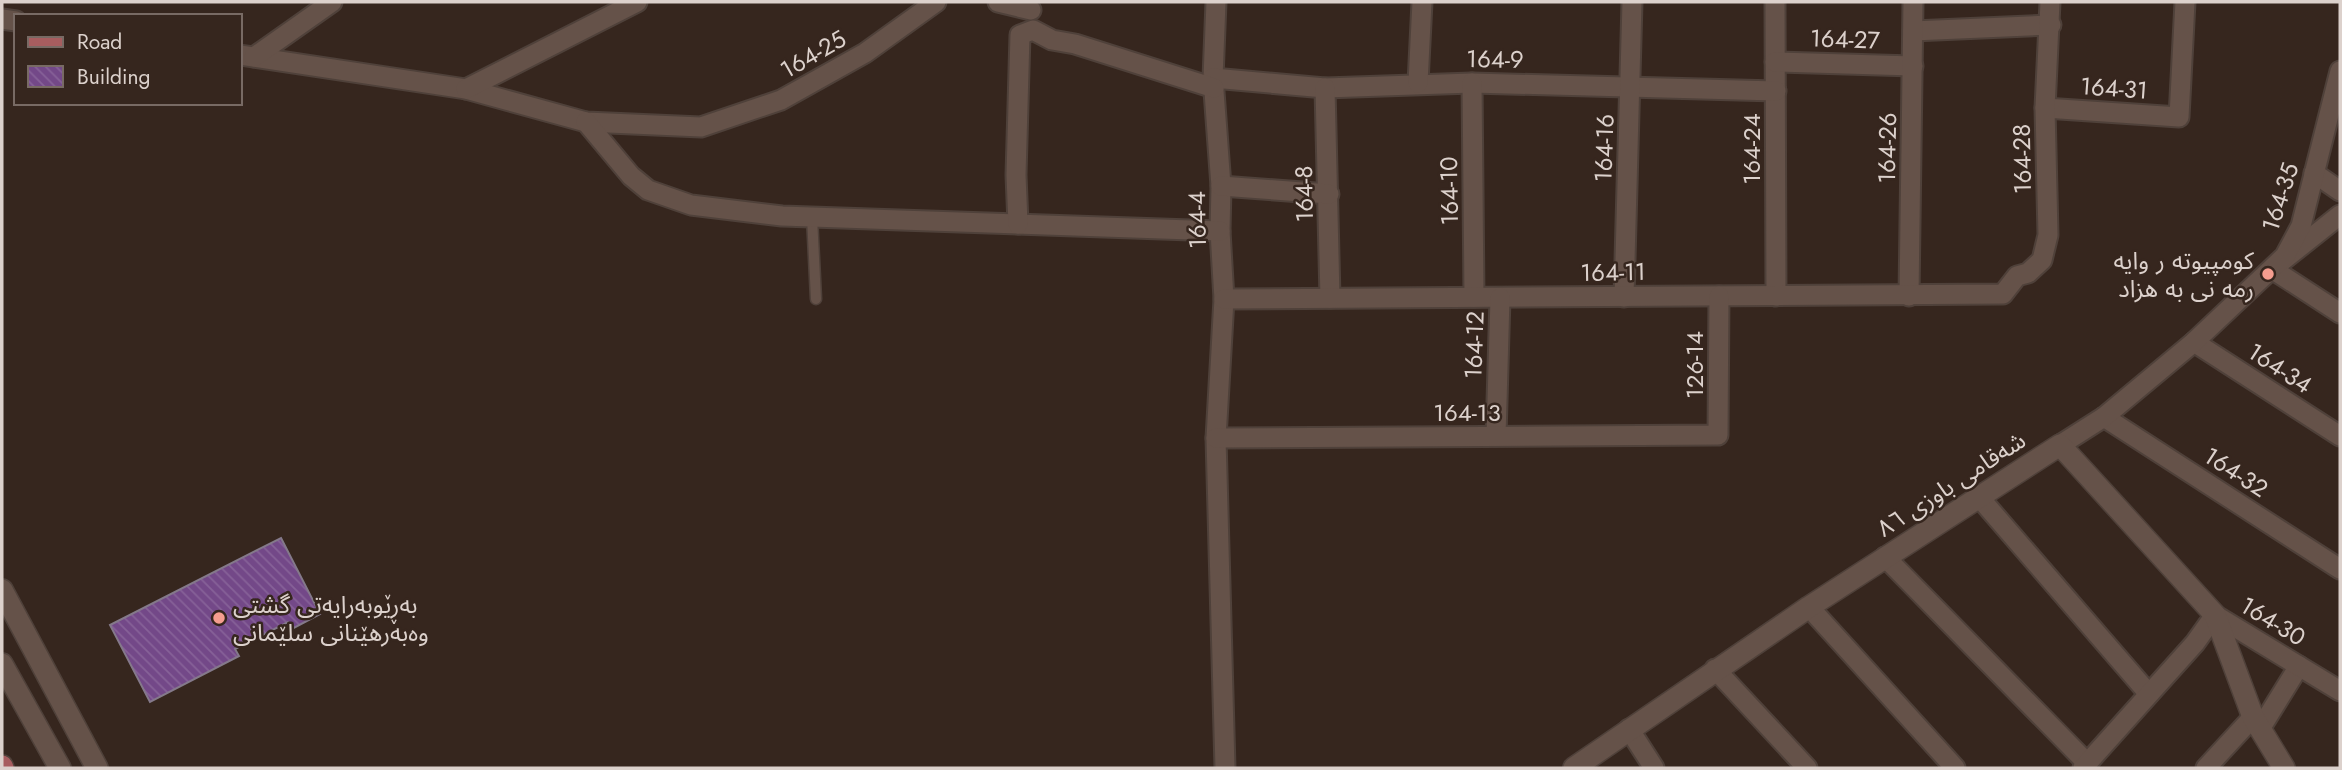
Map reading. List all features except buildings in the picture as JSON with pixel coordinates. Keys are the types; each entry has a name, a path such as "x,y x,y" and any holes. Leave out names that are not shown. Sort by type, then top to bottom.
{"street":[{"path":"247,56 332,2"},
{"path":"466,89 637,2"},
{"name":"164-25","path":"586,122 701,127 781,100 865,53 936,2"},
{"name":"164-9","path":"998,2 1033,14 1052,40 1214,83 1325,89 1418,83 1472,83 1776,91"},
{"name":"164-4","path":"1216,2 1214,83 1221,186 1220,231 1224,299 1216,438 1225,768"},
{"path":"1418,83 1422,2"},
{"name":"164-16","path":"1624,296 1632,2"},
{"name":"164-24","path":"1774,2 1776,296"},
{"name":"164-26","path":"1909,296 1913,2"},
{"name":"164-28","path":"2003,294 2017,276 2036,268 2046,250 2048,235 2045,108 2050,2"},
{"name":"164-31","path":"2045,108 2179,117 2185,2"},
{"path":"1018,224 1016,175 1020,35 1033,14"},
{"path":"1913,31 2051,25"},
{"path":"247,56 466,89 586,122 631,176 648,190 667,198 721,210 812,217 1220,231"},
{"name":"164-27","path":"1775,62 1913,66"},
{"name":"164-35","path":"2060,445 2104,417 2194,342 2285,256 2301,226 2340,71"},
{"name":"164-10","path":"1472,83 1474,298"},
{"name":"164-8","path":"1325,89 1330,298"},
{"path":"2314,173 2340,191"},
{"path":"1221,186 1329,194"},
{"path":"2340,215 2272,270 2340,313"},
{"name":"164-11","path":"1224,299 2003,294"},
{"name":"126-14","path":"1718,435 1719,296"},
{"name":"164-12","path":"1496,436 1500,298"},
{"name":"164-34","path":"2194,342 2340,436"},
{"name":"164-32","path":"2104,417 2340,569"},
{"name":"164-13","path":"1216,438 1718,435"},
{"name":"شەقامی باوزی ٨٦","path":"1574,768 1809,607 2060,445 2215,615 2256,723 2284,768"},
{"path":"1979,497 2149,695"},
{"path":"1885,557 2085,766 2195,643 2215,615"},
{"path":"2,590 97,768"},
{"path":"1809,607 1955,768"},
{"name":"164-30","path":"2215,615 2340,691"},
{"path":"2,664 60,768"},
{"path":"2207,768 2256,723 2299,666"},
{"path":"1716,669 1807,768"},
{"path":"1629,729 1654,768"}],"lane":[{"path":"812,217 816,299"}],"place":[{"name":"کومپیوته ر وایه رمه نی به هزاد","path":"2268,274"},
{"name":"بەڕێوبەرایەتی گشتی وەبەرهێنانی سلێمانی","path":"219,618"}]}
